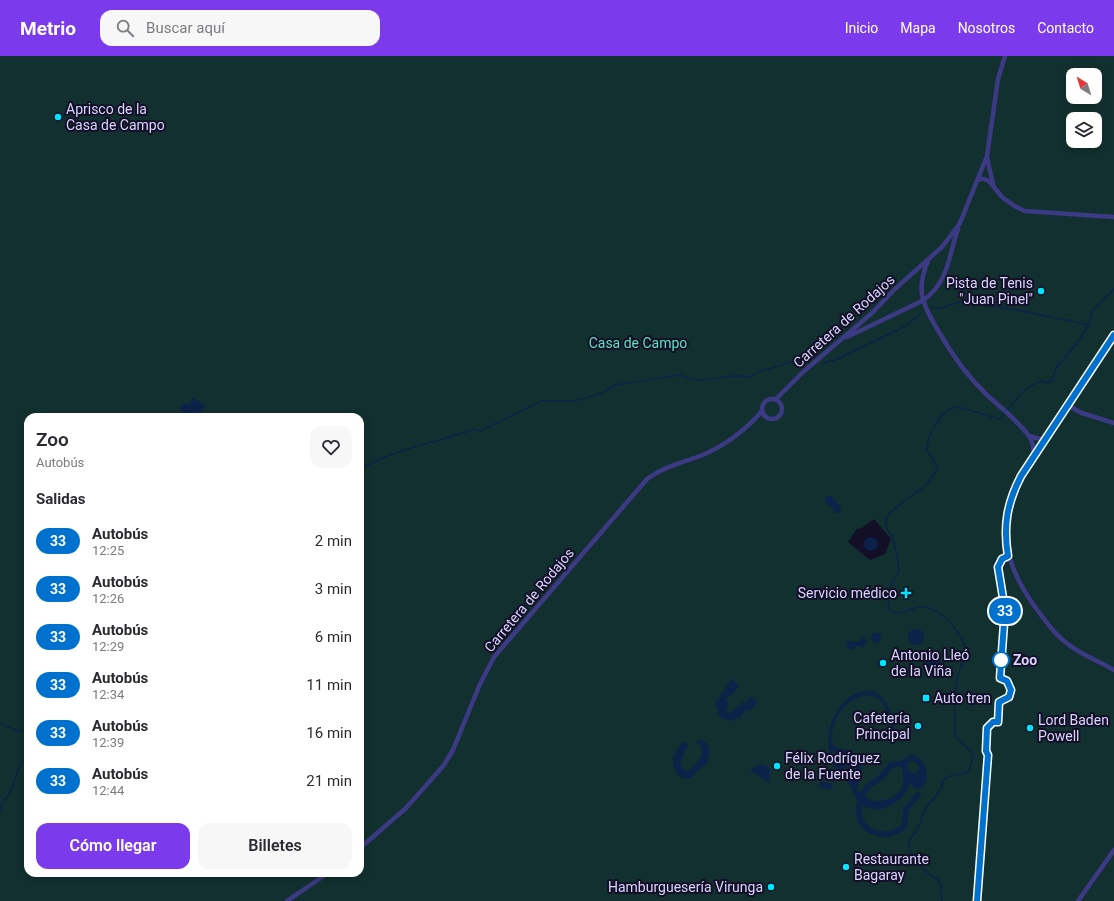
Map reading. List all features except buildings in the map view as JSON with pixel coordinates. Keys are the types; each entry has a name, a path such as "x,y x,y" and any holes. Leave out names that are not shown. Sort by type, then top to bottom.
{"street":[{"path":"840,341 922,301 933,294 940,285 946,271 950,250 979,180 987,156 998,79 1005,56"},
{"path":"987,156 994,186"},
{"path":"979,180 984,179 994,186 1009,202 1025,211 1114,218"},
{"name":"Carretera de Rodajos","path":"776,399 803,372 840,341 942,247 960,223"},
{"path":"928,259 920,285 922,301 957,362 1037,445 1041,445"},
{"path":"1114,335 1032,458 1011,496 1005,530 1008,556 1029,599 1048,625 1069,645 1114,670"},
{"path":"770,399 776,399 780,402 782,408 778,417 769,419 762,411 764,402 770,399"},
{"path":"1068,406 1082,413 1114,423"},
{"name":"Carretera de Rodajos","path":"364,845 406,808 444,765 453,750 480,684 494,657 647,479 666,467 718,447 735,435 762,411"},
{"path":"1030,437 1041,439 1048,434"},
{"path":"1030,437 1033,450 1032,458"},
{"path":"1093,658 1114,666"},
{"path":"1104,865 1114,847"},
{"path":"1078,901 1114,850"},
{"path":"287,901 322,877"}],"green space":[{"name":"Casa de Campo","path":"0,56 1114,56 1114,901 0,901","holes":["874,519 891,539 885,554 870,560 848,542 857,529 862,528"]}],"water":[{"path":"193,398 205,405 202,411 197,413 183,413 180,408 183,404 189,404"},
{"path":"826,496 832,496 841,508 840,513 836,513 831,506 825,503"},
{"path":"871,537 876,539 878,544 876,549 871,551 866,549 864,544 866,539"},
{"path":"913,629 919,629 924,634 922,643 919,645 913,645 908,640 908,634"},
{"path":"874,633 878,633 881,638 878,643 874,643 871,640 871,636"},
{"path":"864,637 867,641 865,646 860,647 858,645 852,650 846,645 848,641 858,642"},
{"path":"934,655 939,657 941,662 939,667 934,669 929,667 927,662 929,657"},
{"path":"732,679 739,685 732,695 730,694 726,700 729,703 726,712 729,714 743,702 746,704 750,696 757,702 749,712 746,710 740,718 729,721 720,717 715,703"},
{"path":"870,691 881,696 885,701 893,720 895,733 892,730 885,707 880,700 869,695 857,698 841,710 835,721 831,739 836,750 830,755 828,744 829,734 831,723 836,713 842,704 850,697 859,693"},
{"path":"698,740 706,742 710,748 707,764 697,771 691,778 687,779 681,777 674,768 674,756 683,741 688,745 680,762 682,768 687,772 701,758 701,746 696,742"},
{"path":"910,754 919,758 924,764 927,781 921,788 915,789 910,783 898,800 890,806 881,809 873,809 864,806 857,800 852,789 855,785 861,794 867,798 878,801 889,799 899,792 903,784 901,759 904,760","holes":["914,761 918,765 919,770 915,774 911,772 907,766 909,762"]},
{"path":"757,765 768,767 770,772 769,783 763,778 762,779 759,775 750,771"},
{"path":"821,782 831,783 833,788 829,790 820,787 818,785"}],"waterway":[{"path":"959,634 952,624 942,615 931,609 919,607 896,613 888,608 891,584 899,572 897,555 892,536 886,527 886,521 889,513 925,486 938,469 928,453 927,447 930,435 947,411 958,407 1000,419 1019,396 1029,387 1036,383 1043,381 1047,383 1052,380 1057,366 1068,355 1089,325 1093,309 1114,289"},
{"path":"931,308 940,308 960,302 1013,309 1089,325"},
{"path":"822,363 835,360 902,328 921,314"},
{"path":"364,468 373,462 401,451 475,429 480,431 542,401 574,401 599,394 616,385 679,375 691,379 703,380 735,376 749,377 761,371 803,359 809,360"},
{"path":"956,775 968,772 973,755 971,751 959,741 956,736 955,729 955,698 957,679 965,654 964,644 961,637"},
{"path":"0,723 19,732 24,730"},
{"path":"836,750 849,755 857,762 859,771 855,785"},
{"path":"835,765 844,757 845,752"},
{"path":"830,755 832,760 848,777 853,786"},
{"path":"840,769 849,763 852,755"},
{"path":"0,811 12,788 17,772 24,760"},
{"path":"901,764 891,765 879,779 866,788 859,805 861,821 865,827 878,833 885,834 899,830 904,826 906,809 918,795"},
{"path":"942,891 938,879 931,876 912,858 908,843 921,823 923,812 941,789 943,781 945,778 953,775"},
{"path":"941,895 942,901"}],"bus line":[{"name":"33","path":"977,901 986,757 988,755 986,751 987,728 993,722 998,722 999,702 1006,700 1011,694 1010,683 1000,678 1005,610 998,567 1002,559 1008,556 1005,530 1007,512 1011,496 1021,476 1114,335"}],"place":[{"name":"Aprisco de la Casa de Campo","path":"58,117"},
{"name":"Pista de Tenis \"Juan Pinel\"","path":"1041,291"},
{"name":"Servicio médico","path":"906,593"},
{"name":"Zoo","path":"1001,660"},
{"name":"Antonio Lleó de la Viña","path":"883,663"},
{"name":"Auto tren","path":"926,698"},
{"name":"Cafetería Principal","path":"918,726"},
{"name":"Lord Baden Powell","path":"1030,728"},
{"name":"Félix Rodríguez de la Fuente","path":"777,766"},
{"name":"Restaurante Bagaray","path":"846,867"},
{"name":"Hamburguesería Virunga","path":"771,887"}]}
